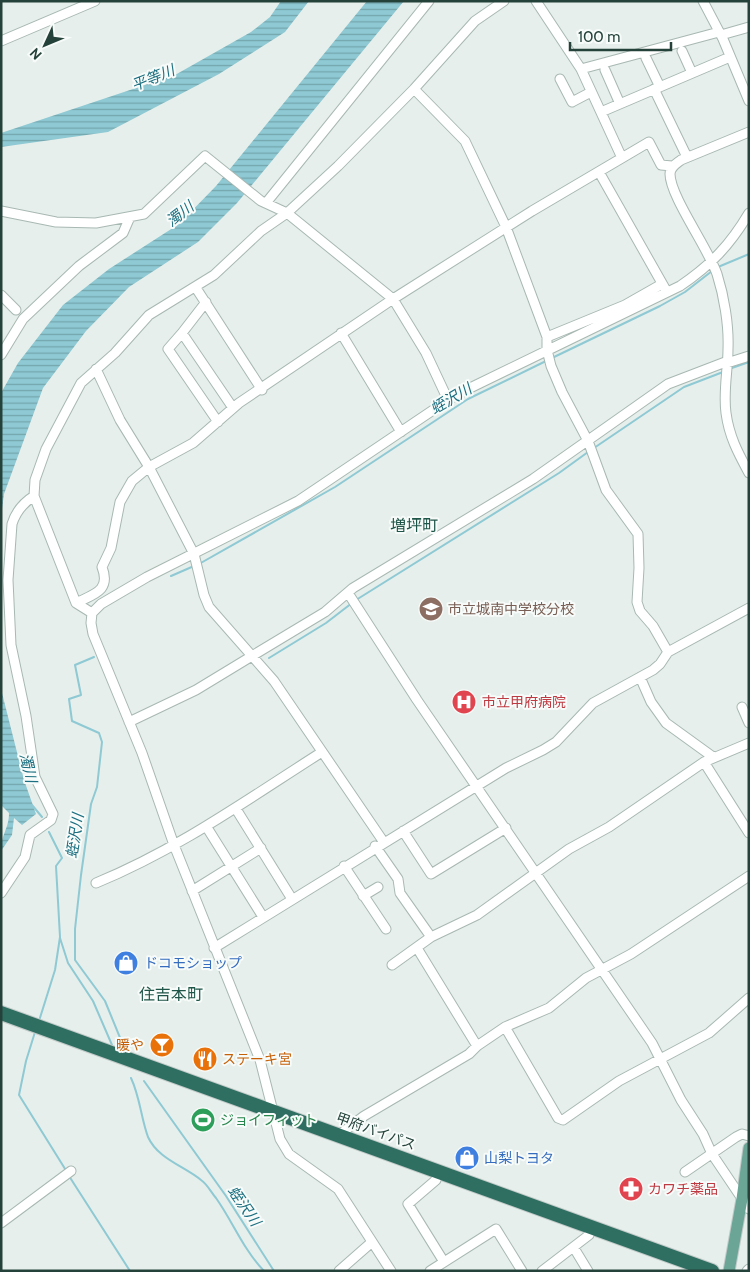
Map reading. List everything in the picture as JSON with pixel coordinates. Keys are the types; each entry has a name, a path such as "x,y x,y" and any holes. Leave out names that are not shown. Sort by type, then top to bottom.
{"highway":[{"name":"甲府バイパス","path":"2,1018 275,1117 436,1180 684,1271"},
{"name":"甲府バイパス","path":"275,1117 339,1135 712,1271"}],"main road":[{"path":"728,1271 742,1199 749,1148"}],"street":[{"path":"1,41 95,1"},
{"path":"263,202 429,1"},
{"path":"92,613 76,603 34,496 38,467 58,422 80,383 115,354 149,315 196,288 262,231 287,213 338,166 414,89 475,21 504,1"},
{"path":"536,1 581,69 622,158"},
{"path":"703,1 720,33 749,102"},
{"path":"581,69 749,27"},
{"path":"682,51 692,73"},
{"path":"601,112 730,57"},
{"path":"646,58 686,158"},
{"path":"605,70 620,104"},
{"path":"560,79 572,102 592,92"},
{"path":"414,89 466,141 506,228 548,337 549,356 562,392 588,442 606,490 638,534 637,602 640,611 653,626 668,652"},
{"path":"76,603 100,590 105,584 106,578 102,567 111,548 120,502 132,482 149,467 193,443 234,408 393,299 649,142 661,165 672,166 686,158 749,132"},
{"path":"1,211 56,222 96,223 144,214 204,156 263,202 287,213 393,299 426,353 448,400"},
{"path":"672,166 670,174 674,190 714,266 727,328 724,398 733,445 749,473"},
{"path":"599,172 667,292"},
{"path":"548,337 667,292 714,266 749,213"},
{"path":"1,355 23,320 79,266 123,233 130,216"},
{"path":"391,1271 338,1189 289,1154 280,1139 260,1060 214,948 129,722 93,634 92,613 101,604 140,582 196,562 298,501 448,400 549,356 636,303 662,284"},
{"path":"196,288 262,390"},
{"path":"1,295 16,310"},
{"path":"206,302 168,349 218,422"},
{"path":"182,333 234,408"},
{"path":"341,333 402,432"},
{"path":"129,722 196,690 325,612 349,594 533,479 668,384 749,356"},
{"path":"96,369 120,420 149,467 196,562 209,607 274,682 322,752 379,844 398,879 400,893 430,937"},
{"path":"1,893 25,857 30,835 51,820 53,814 35,776 26,716 11,644 8,616 12,524 15,515 34,496"},
{"path":"349,594 417,700 536,872 600,970 652,1043 659,1060 704,1134 712,1154 749,1209"},
{"path":"214,948 476,785 556,742 592,703 660,664 668,652 749,608"},
{"path":"640,677 651,702 666,723 713,757"},
{"path":"742,707 749,723"},
{"path":"392,965 430,937 477,915 569,849 627,815 704,762 749,743"},
{"path":"96,882 134,868 174,845 236,809 322,752"},
{"path":"704,762 749,832"},
{"path":"236,809 292,899"},
{"path":"206,826 263,917"},
{"path":"403,831 431,874 506,828"},
{"path":"192,891 261,848"},
{"path":"344,866 386,929"},
{"path":"339,1135 364,1116 469,1054 477,1046 505,1028 549,1008 567,992 600,970 631,954 749,876"},
{"path":"363,896 378,887"},
{"path":"417,948 477,1046"},
{"path":"505,1028 542,1094 558,1118 563,1120 609,1088 709,1033 749,998"},
{"path":"685,1172 736,1136 742,1134 749,1136"},
{"path":"1,1223 71,1171"},
{"path":"436,1180 408,1204 444,1262"},
{"path":"430,1271 496,1229 522,1271"},
{"path":"542,1271 589,1235"},
{"path":"341,1270 372,1242"},
{"path":"574,1248 588,1271"}],"water":[{"path":"281,1 309,1 285,32 219,74 108,132 1,147 1,133 175,75 251,32 270,17"},
{"path":"367,1 404,1 237,203 198,242 129,287 86,331 43,388 4,494 1,516 1,393 18,363 63,305 109,269 179,224 216,186"},
{"path":"1,689 24,780 36,814 22,825 14,818 12,835 1,851 9,813 1,805"}],"waterway":[{"name":"蛭沢川","path":"718,267 749,254"},
{"name":"蛭沢川","path":"552,358 660,306 685,292 712,271"},
{"name":"蛭沢川","path":"199,564 335,487 468,399 546,361"},
{"path":"729,369 749,362"},
{"path":"594,448 684,387 723,372"},
{"path":"356,600 559,473 588,452"},
{"name":"蛭沢川","path":"171,576 194,566"},
{"path":"269,658 326,623 352,603"},
{"name":"蛭沢川","path":"94,657 75,665 81,695 69,699 72,721 99,733 102,742 97,787 91,804 81,875 75,929 75,960 105,1001 123,1045"},
{"path":"32,805 42,817"},
{"path":"39,1021 55,970 60,937 56,866 62,858 49,832"},
{"path":"60,938 68,963 93,1001 112,1045"},
{"path":"35,1032 26,1061 19,1095 67,1172"},
{"path":"131,1078 152,1145 165,1157 205,1184 222,1207 250,1254 264,1271"},
{"name":"蛭沢川","path":"144,1081 226,1196 274,1271"},
{"path":"69,1176 130,1271"}],"place":[{"name":"市立城南中学校分校","path":"431,609"},
{"name":"市立甲府病院","path":"464,702"},
{"name":"ドコモショップ","path":"126,963"},
{"name":"暖や","path":"162,1045"},
{"name":"ステーキ宮","path":"205,1059"},
{"name":"ジョイフィット","path":"203,1120"},
{"name":"山梨トヨタ","path":"467,1158"},
{"name":"カワチ薬品","path":"631,1189"}],"district":[{"name":"増坪町","path":"414,525"},
{"name":"住吉本町","path":"171,994"}],"water label":[{"name":"平等川","path":"153,78"},
{"name":"濁川","path":"180,214"},
{"name":"濁川","path":"28,768"}]}
